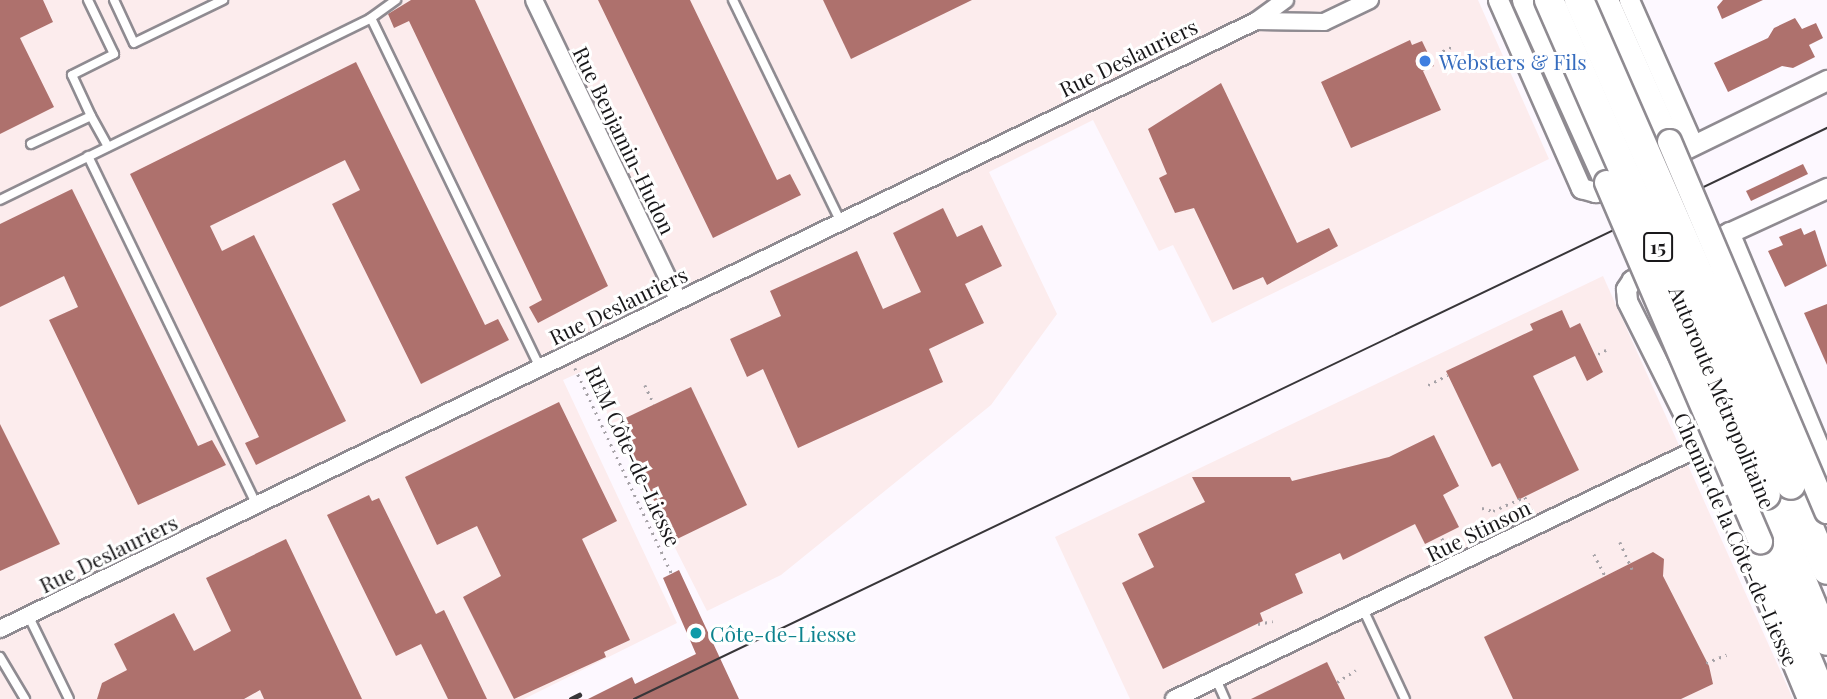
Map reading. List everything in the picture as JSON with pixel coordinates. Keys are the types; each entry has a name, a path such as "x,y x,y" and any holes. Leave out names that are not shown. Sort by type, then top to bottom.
{"highway":[{"name":"Autoroute Métropolitaine","path":"1549,0 1779,490 1827,570"},
{"name":"Autoroute Métropolitaine","path":"1579,0 1779,490 1827,641"}],"main road":[{"name":"Chemin de la Côte-de-Liesse","path":"1524,0 1826,699"},
{"path":"1606,0 1826,512"}],"street":[{"name":"Rue Benjamin-Hudon","path":"534,0 678,299"},
{"name":"Rue Deslauriers","path":"0,629 840,220 1256,21 1285,0"},
{"name":"Rue Deslauriers","path":"1256,21 1324,22 1370,0"},
{"path":"1498,0 1583,190 1599,190 1827,80"},
{"path":"1629,0 1693,145"},
{"path":"1827,188 1729,232 1827,466"},
{"name":"Chemin de la Côte-de-Liesse","path":"1729,232 1638,276 1625,293 1699,447 1807,699"},
{"name":"Rue Stinson","path":"1174,699 1699,447 1803,407"}],"lane":[{"path":"88,0 114,54 72,75 108,147"},
{"path":"114,0 134,43 223,0"},
{"path":"0,200 371,18 396,0"},
{"path":"733,0 840,220"},
{"path":"371,18 539,366"},
{"path":"31,144 91,116"},
{"path":"88,156 256,504"},
{"path":"1363,609 1405,699"},
{"path":"28,615 69,699"},
{"path":"0,657 25,699"},
{"path":"1216,679 1225,699"}],"path":[{"path":"1430,57 1454,46"},
{"path":"1598,354 1606,350"},
{"name":"REM Côte-de-Liesse","path":"568,352 672,574"},
{"path":"1428,384 1448,375"},
{"path":"645,385 654,404"},
{"path":"1482,508 1493,511 1525,496 1532,511"},
{"path":"1442,538 1449,551"},
{"path":"1620,542 1632,569"},
{"path":"1594,554 1606,578"},
{"path":"1258,624 1273,621"},
{"path":"1706,663 1726,655"},
{"path":"1337,682 1356,670"}],"shaded area":[{"path":"0,0 1478,0 1549,159 1212,323 1173,245 1159,251 1093,120 989,172 1057,314 991,405 781,575 707,611 585,370 563,380 677,623 524,699 0,699"},
{"path":"1603,276 1793,699 1130,699 1055,537"}],"building":[{"path":"0,0 43,0 53,22 20,38 54,107 0,134"},
{"path":"411,0 475,0 608,286 538,323 529,307 542,300 409,21 394,28 388,14"},
{"path":"598,0 690,0 777,180 790,174 801,195 713,238"},
{"path":"823,0 972,0 851,59"},
{"path":"1723,0 1763,0 1722,19 1717,7"},
{"path":"1795,18 1802,29 1816,23 1823,38 1809,45 1815,57 1793,68 1782,66 1728,92 1714,63 1768,38 1774,28"},
{"path":"1410,40 1412,45 1422,41 1434,66 1423,71 1441,110 1351,148 1321,82"},
{"path":"356,62 485,325 498,319 509,340 421,384 332,204 360,190 345,160 210,226 222,251 254,235 346,421 256,465 245,443 259,437 130,174"},
{"path":"1221,83 1297,243 1329,228 1338,246 1267,285 1263,277 1233,290 1194,208 1175,213 1159,178 1167,174 1148,129"},
{"path":"1803,164 1808,174 1751,201 1746,191"},
{"path":"72,189 198,446 212,440 226,465 138,505 49,320 78,307 64,276 0,307 0,224"},
{"path":"943,208 957,237 982,225 1002,266 965,284 984,323 929,349 943,382 798,448 763,369 747,377 730,339 781,316 770,291 857,251 883,309 921,292 893,233"},
{"path":"1801,228 1804,235 1815,230 1827,266 1785,287 1768,251 1783,245 1779,237"},
{"path":"1827,304 1827,365 1804,313"},
{"path":"1562,310 1570,328 1580,323 1603,372 1587,381 1575,356 1533,376 1579,470 1518,500 1500,463 1492,467 1446,371 1533,330 1530,324"},
{"path":"691,387 747,505 673,541 617,422"},
{"path":"559,402 617,521 582,539 630,640 604,652 606,657 514,699 463,597 501,576 477,526 437,545 405,477"},
{"path":"0,424 60,544 0,571"},
{"path":"1434,435 1459,486 1443,495 1459,527 1425,544 1415,524 1343,560 1340,553 1295,574 1303,593 1260,613 1263,621 1163,669 1122,583 1154,567 1138,534 1205,502 1192,477 1290,477 1292,481 1389,457"},
{"path":"369,495 372,501 379,498 436,614 444,610 487,699 448,699 421,644 396,656 327,515"},
{"path":"286,539 362,699 264,699 260,690 244,699 97,699 102,683 127,670 114,644 174,613 194,651 231,631 206,578"},
{"path":"1653,552 1664,559 1663,576 1709,666 1713,684 1681,699 1513,699 1484,637"},
{"name":"Côte-de-Liesse","path":"679,570 739,699 588,699 632,677 635,684 696,654 663,578"},
{"path":"1327,662 1345,699 1251,699"}],"tram line":[{"path":"634,699 1827,128"}],"railway":[{"path":"571,699 579,695"}],"place":[{"name":"Websters & Fils","path":"1425,61"},
{"name":"Côte-de-Liesse","path":"696,633"}]}
